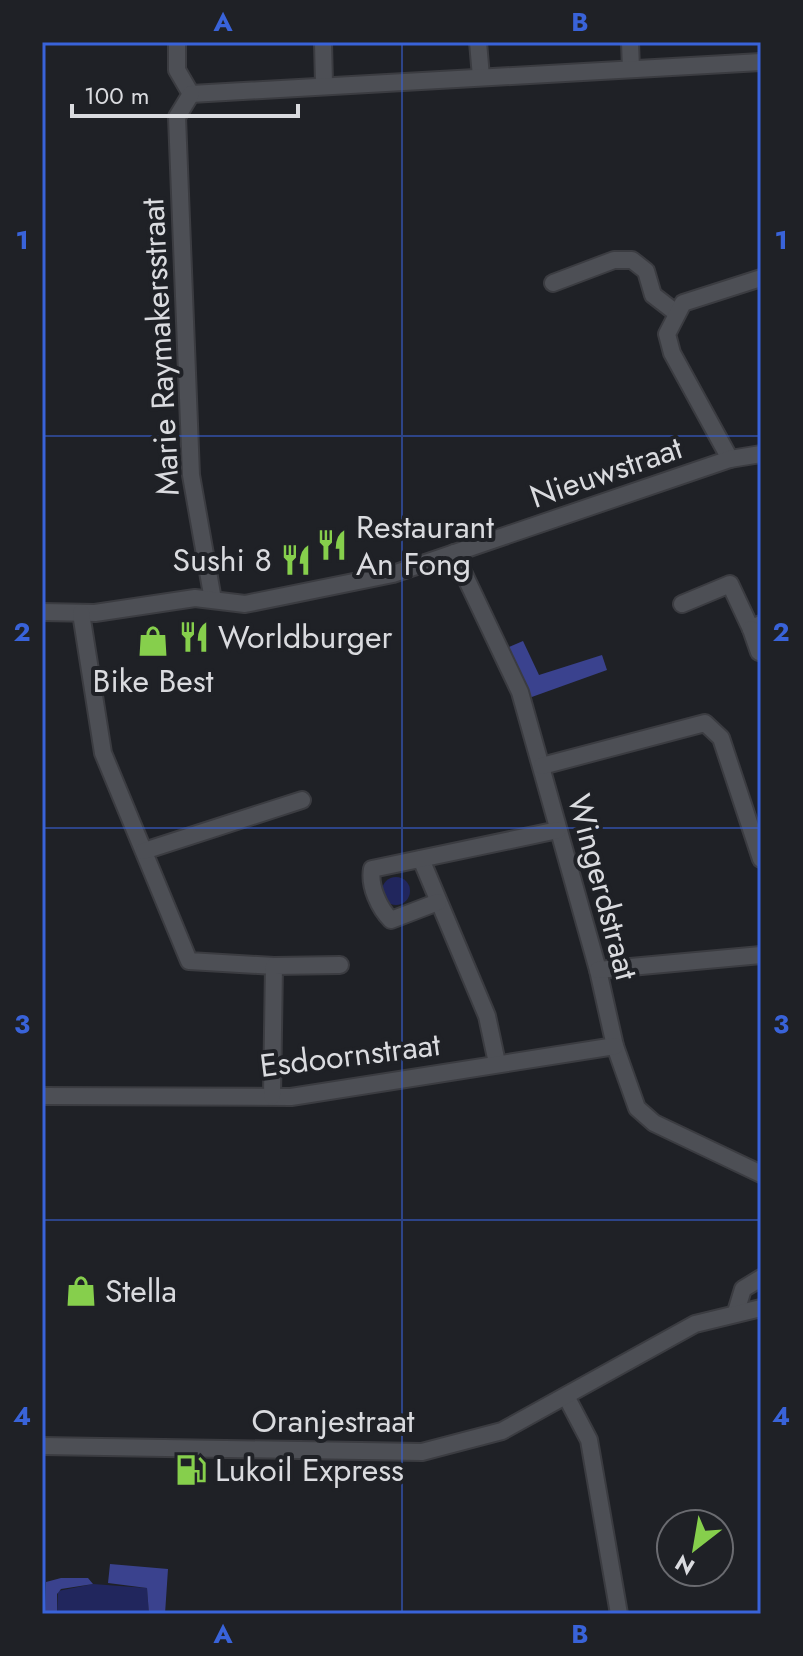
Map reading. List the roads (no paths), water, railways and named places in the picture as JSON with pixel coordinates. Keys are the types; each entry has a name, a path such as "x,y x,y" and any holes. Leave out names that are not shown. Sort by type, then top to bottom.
{"street":[{"path":"177,42 177,70 191,94 324,84 761,62"},
{"path":"323,42 324,84"},
{"path":"478,42 481,77"},
{"path":"630,42 631,69"},
{"name":"Marie Raymakersstraat","path":"191,94 177,117 184,357 191,475 213,600"},
{"path":"553,283 614,260 632,260 646,271 653,295 675,312"},
{"path":"730,459 672,353 667,334 675,312 683,303 761,278"},
{"name":"Nieuwstraat","path":"44,613 81,613 195,598 245,604 404,572 730,459 761,454"},
{"name":"Wingerdstraat","path":"454,553 520,692 629,1091 645,1115 761,1174"},
{"path":"682,604 730,584 756,626 759,652"},
{"path":"81,613 103,753 189,961 274,966 340,965"},
{"path":"542,766 705,723 721,738 761,859"},
{"path":"144,851 302,800"},
{"path":"438,902 391,920 383,912 370,879 372,869 558,830"},
{"path":"421,859 487,1016 497,1063"},
{"path":"598,970 761,955"},
{"path":"272,1096 274,966"},
{"name":"Esdoornstraat","path":"42,1096 291,1097 615,1046"},
{"path":"736,1312 743,1289 761,1278"},
{"name":"Oranjestraat","path":"42,1446 422,1452 502,1431 567,1398 695,1324 761,1308"},
{"path":"567,1398 589,1440 619,1614"}],"place":[{"name":"Restaurant An Fong","path":"332,545"},
{"name":"Sushi 8","path":"296,560"},
{"name":"Worldburger","path":"194,637"},
{"name":"Bike Best","path":"153,641"},
{"name":"Stella","path":"81,1291"},
{"name":"Lukoil Express","path":"191,1470"}]}
